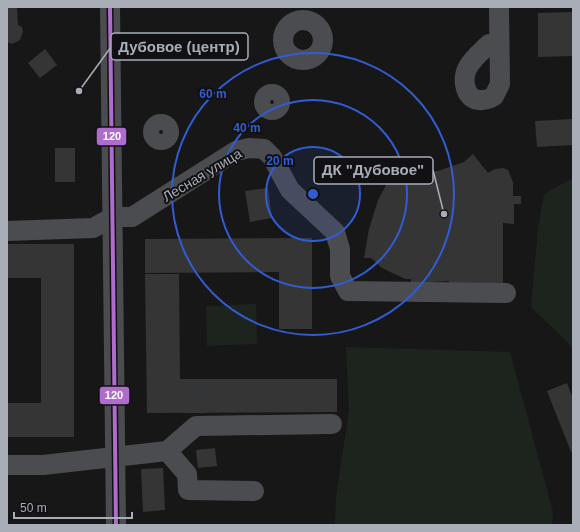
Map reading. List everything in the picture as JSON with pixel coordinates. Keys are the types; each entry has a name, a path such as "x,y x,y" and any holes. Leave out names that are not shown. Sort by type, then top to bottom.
{"street":[{"path":"110,7 116,525"},
{"path":"499,7 499,44"},
{"name":"Лесная улица","path":"7,231 93,228 113,217 132,217 236,152 249,148 264,149 272,157 290,190 335,232 340,249 340,276 348,292 506,293"},
{"path":"7,465 43,465 167,452 196,426 332,424"},
{"path":"167,452 187,474 188,490 254,490"}],"shaded area":[{"path":"573,178 573,348 531,307 538,228 544,194"},
{"path":"256,304 257,344 207,346 206,306"},
{"path":"346,347 510,352 553,512 552,525 335,525 336,497 349,410"}],"building":[{"path":"7,8 17,8 18,25 22,27 23,32 20,40 12,44 7,42"},
{"path":"573,12 573,56 538,57 538,13"},
{"path":"45,49 57,65 40,78 28,63"},
{"path":"573,119 573,145 537,147 535,121"},
{"path":"55,148 75,148 75,182 55,182"},
{"path":"473,154 488,173 495,169 503,168 508,170 513,182 513,196 521,196 521,204 514,204 514,224 503,223 503,284 449,284 449,281 411,283 411,279 405,279 382,268 371,258 364,258 369,229 378,200 392,174 438,171 464,162"},
{"path":"268,188 272,218 250,222 245,191"},
{"path":"312,238 312,329 279,329 279,272 145,273 145,239"},
{"path":"7,244 74,244 74,437 7,437 7,403 41,403 41,278 7,278"},
{"path":"145,274 179,274 180,379 337,379 337,412 147,413"},
{"path":"567,383 573,399 573,451 571,452 547,391"},
{"path":"215,448 217,466 198,468 196,450"},
{"path":"163,468 165,510 143,512 141,469"}],"tunnel":[{"path":"196,379 196,413"}],"transit line":[{"name":"120","path":"110,7 116,525"}],"place":[{"name":"Дубовое (центр)","path":"79,91"},
{"name":"ДК \"Дубовое\"","path":"444,214"}]}
